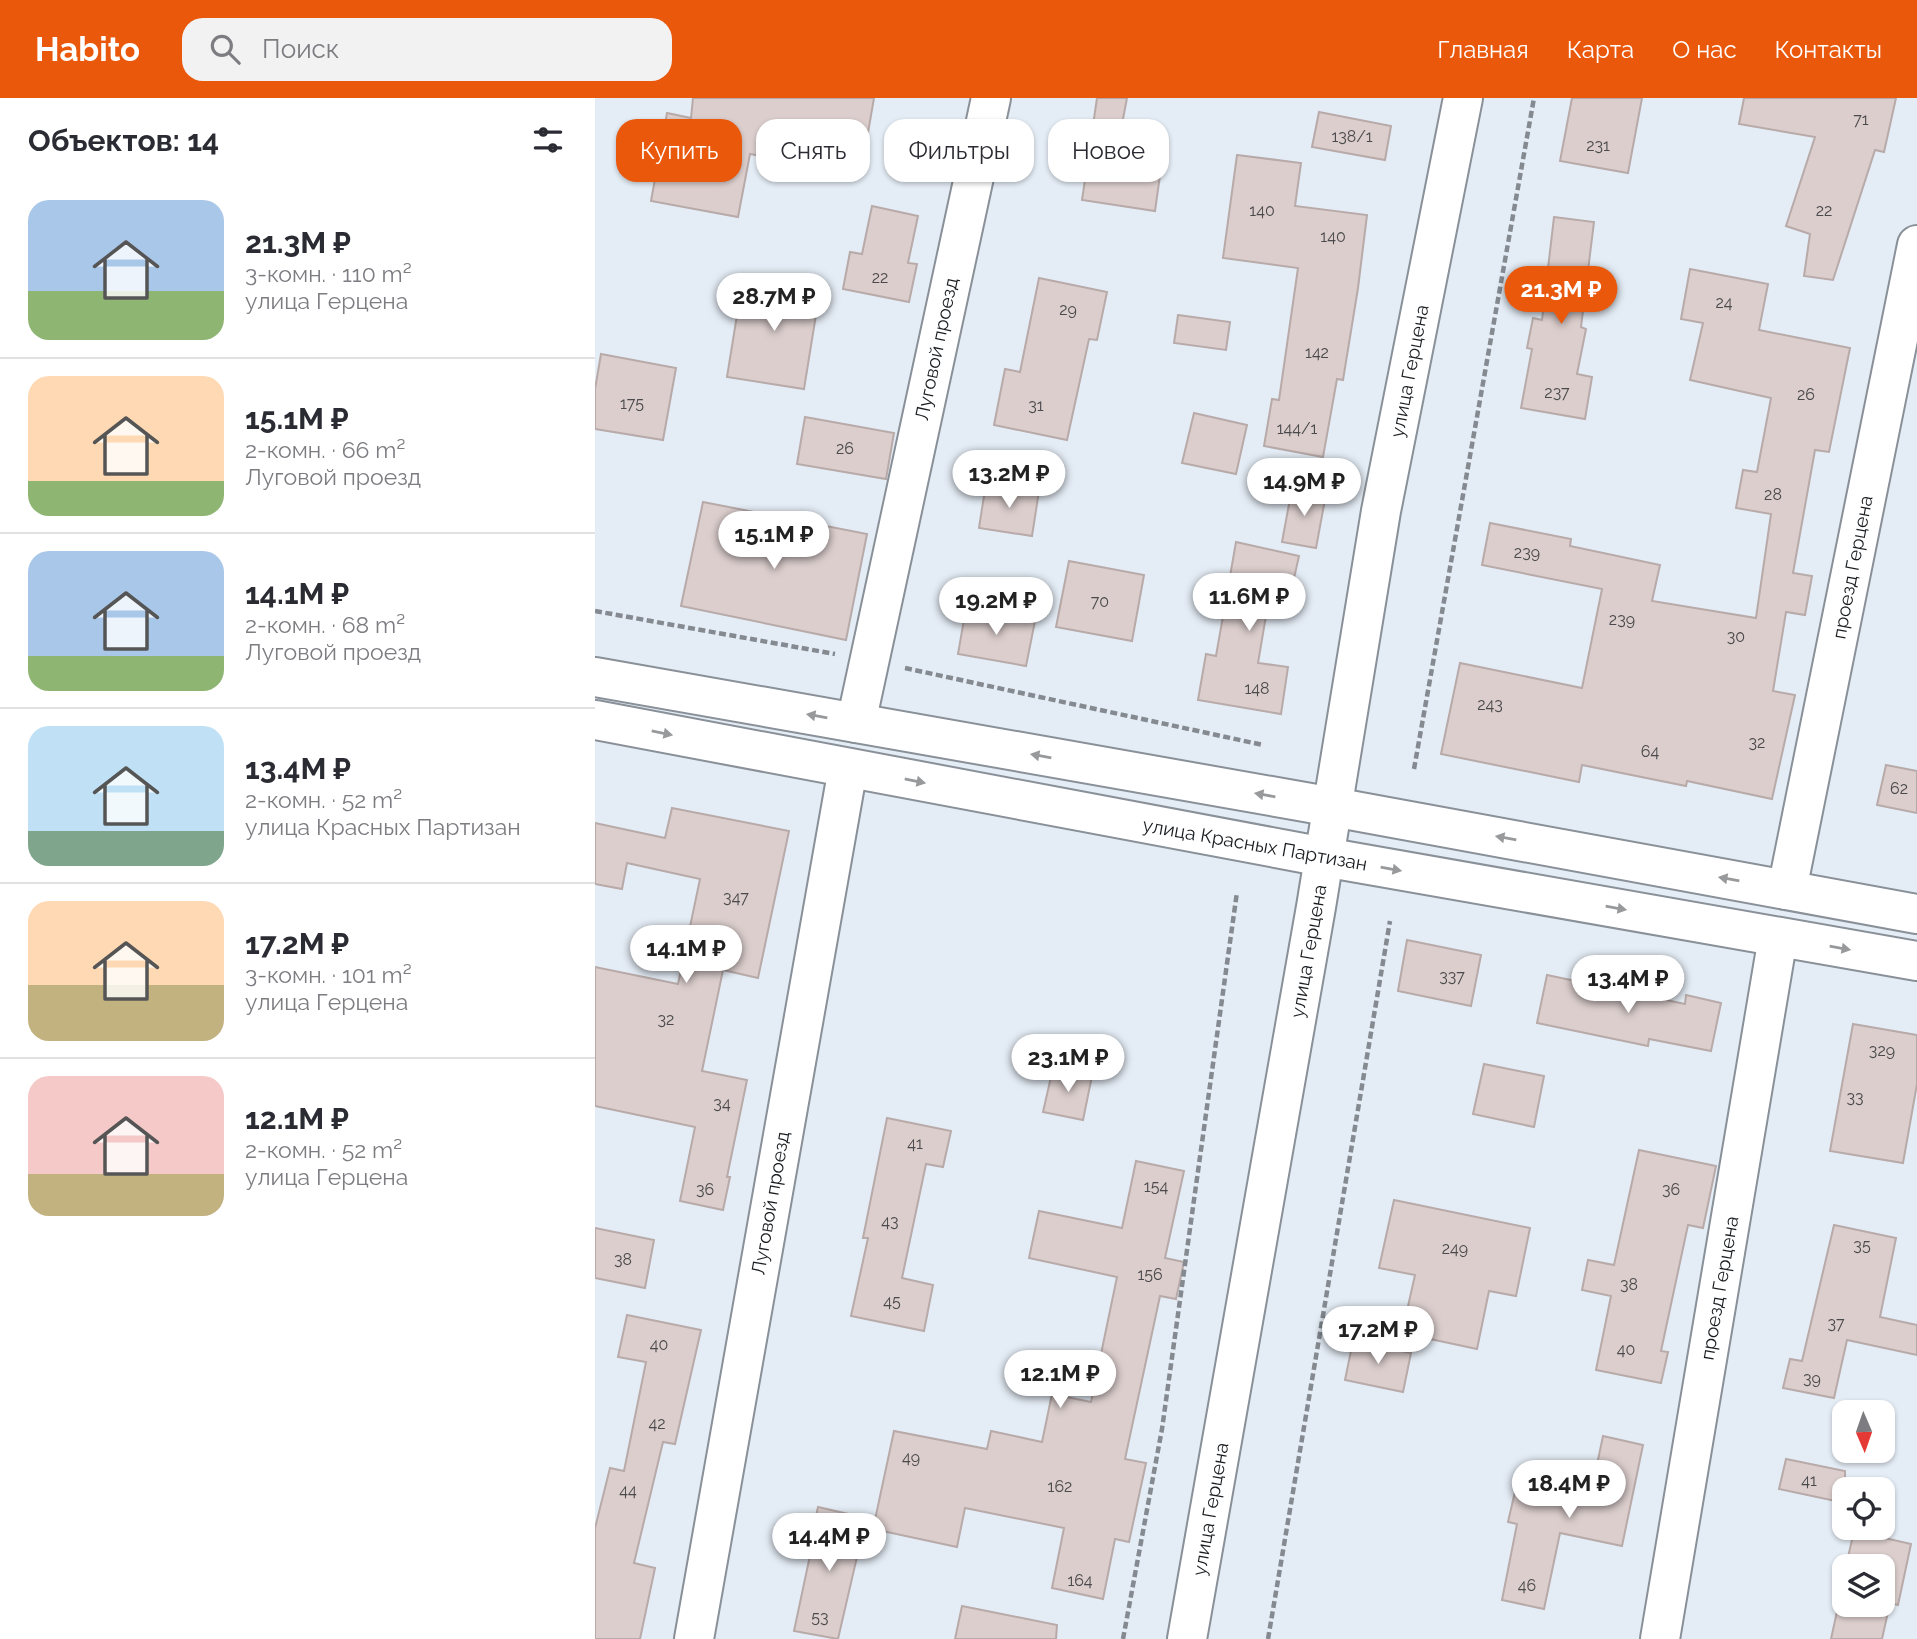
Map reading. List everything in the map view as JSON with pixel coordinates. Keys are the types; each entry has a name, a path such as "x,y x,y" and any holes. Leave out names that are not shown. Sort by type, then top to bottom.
{"main road":[{"name":"Луговой проезд","path":"856,723 991,98"},
{"name":"улица Герцена","path":"1187,1639 1333,807 1381,511 1463,98"},
{"name":"проезд Герцена","path":"1787,890 1917,245"},
{"path":"595,677 1333,807 1917,914"},
{"name":"улица Красных Партизан","path":"595,720 1324,857 1917,961"},
{"name":"Луговой проезд","path":"694,1639 848,768"},
{"name":"проезд Герцена","path":"1660,1639 1778,937"}],"path":[{"path":"1414,769 1534,98"},
{"path":"595,611 868,660 1263,745"},
{"path":"1123,1639 1162,1429 1237,892"},
{"path":"1268,1639 1390,921"}],"building":[{"path":"693,98 874,98 870,121 756,119 756,155 750,154 738,217 651,201 654,182 742,182 742,119 666,119 667,113 691,118"},
{"path":"1097,98 1127,98 1123,119 1094,119"},
{"path":"1572,98 1642,98 1628,173 1560,161"},
{"path":"1744,98 1896,98 1884,152 1875,150 1833,280 1804,276 1810,234 1786,226 1815,137 1739,124"},
{"path":"1319,112 1391,126 1385,160 1312,147"},
{"path":"1237,155 1301,163 1295,206 1367,215 1343,380 1337,379 1323,457 1264,446 1272,399 1279,400 1298,268 1223,258"},
{"path":"1085,182 1159,182 1155,211 1082,200"},
{"path":"872,206 918,216 908,263 917,264 909,302 843,289 850,252 862,254"},
{"path":"1554,217 1594,222 1581,327 1586,329 1577,374 1592,377 1585,419 1521,408 1532,349 1527,348 1533,318 1542,320"},
{"path":"1690,269 1768,284 1759,330 1850,348 1829,452 1815,450 1793,573 1812,576 1805,615 1786,612 1773,691 1795,695 1772,799 1687,781 1686,786 1582,765 1579,782 1441,754 1460,663 1582,688 1602,589 1482,565 1490,523 1571,539 1570,546 1660,565 1652,601 1756,618 1771,514 1736,508 1743,470 1757,472 1771,398 1690,380 1703,323 1681,319"},
{"path":"743,278 820,290 804,389 727,377"},
{"path":"1039,278 1107,292 1097,340 1089,339 1067,440 994,425 1005,369 1020,372"},
{"path":"1178,315 1230,322 1226,350 1174,343"},
{"path":"601,354 676,368 663,440 595,429 595,389"},
{"path":"1194,413 1247,425 1236,474 1182,463"},
{"path":"805,417 894,433 886,479 797,464"},
{"path":"986,483 1039,491 1032,536 979,528"},
{"path":"1292,488 1326,494 1316,548 1282,542"},
{"path":"703,502 867,534 846,640 681,606"},
{"path":"1236,542 1299,556 1290,596 1270,592 1258,663 1288,667 1281,714 1198,700 1206,654 1216,656"},
{"path":"1069,561 1144,575 1132,641 1056,627"},
{"path":"966,608 1035,621 1026,666 958,654"},
{"path":"1886,765 1917,771 1917,813 1877,805"},
{"path":"672,808 789,831 758,978 723,970 702,1071 747,1080 723,1210 680,1201 695,1127 595,1106 595,967 678,984 700,879 627,863 622,889 595,884 595,823 665,838"},
{"path":"1407,940 1481,955 1471,1006 1398,991"},
{"path":"1547,975 1685,1004 1686,995 1721,1003 1711,1051 1649,1039 1648,1046 1537,1023"},
{"path":"1853,1024 1917,1035 1917,1084 1903,1163 1830,1151"},
{"path":"1484,1064 1544,1076 1534,1127 1473,1114"},
{"path":"1053,1068 1092,1076 1083,1120 1043,1112"},
{"path":"887,1118 951,1131 943,1167 926,1164 902,1278 933,1285 924,1331 851,1316 868,1238 863,1238"},
{"path":"1639,1150 1716,1166 1703,1228 1688,1225 1661,1351 1668,1352 1661,1383 1596,1370 1611,1296 1582,1290 1588,1260 1614,1265"},
{"path":"1136,1161 1184,1171 1165,1258 1184,1262 1176,1299 1160,1296 1125,1459 1146,1463 1129,1542 1115,1539 1103,1599 1052,1588 1064,1528 965,1508 957,1547 873,1529 894,1431 987,1449 991,1431 1042,1442 1052,1394 1091,1402 1117,1277 1029,1258 1039,1211 1122,1228"},
{"path":"1394,1200 1530,1228 1516,1296 1489,1291 1477,1349 1402,1333 1415,1275 1379,1268"},
{"path":"1834,1225 1896,1238 1880,1317 1917,1325 1917,1355 1847,1340 1834,1398 1783,1388 1790,1359 1802,1361"},
{"path":"595,1228 654,1240 645,1288 595,1278"},
{"path":"627,1315 701,1330 675,1444 663,1442 634,1563 655,1568 640,1639 595,1639 595,1528 610,1468 624,1471 646,1362 618,1357"},
{"path":"1353,1341 1411,1353 1403,1392 1345,1380"},
{"path":"1603,1436 1643,1445 1622,1546 1560,1533 1544,1609 1502,1600 1517,1524 1508,1522 1517,1483 1590,1498"},
{"path":"1786,1459 1845,1471 1845,1477 1832,1477 1832,1500 1779,1489"},
{"path":"818,1507 866,1518 838,1639 794,1631"},
{"path":"1852,1540 1893,1540 1911,1544 1898,1605 1895,1604 1895,1554 1849,1554"},
{"path":"962,1606 1057,1625 1056,1639 955,1639"},
{"path":"1836,1617 1887,1617 1882,1639 1831,1639"}]}
